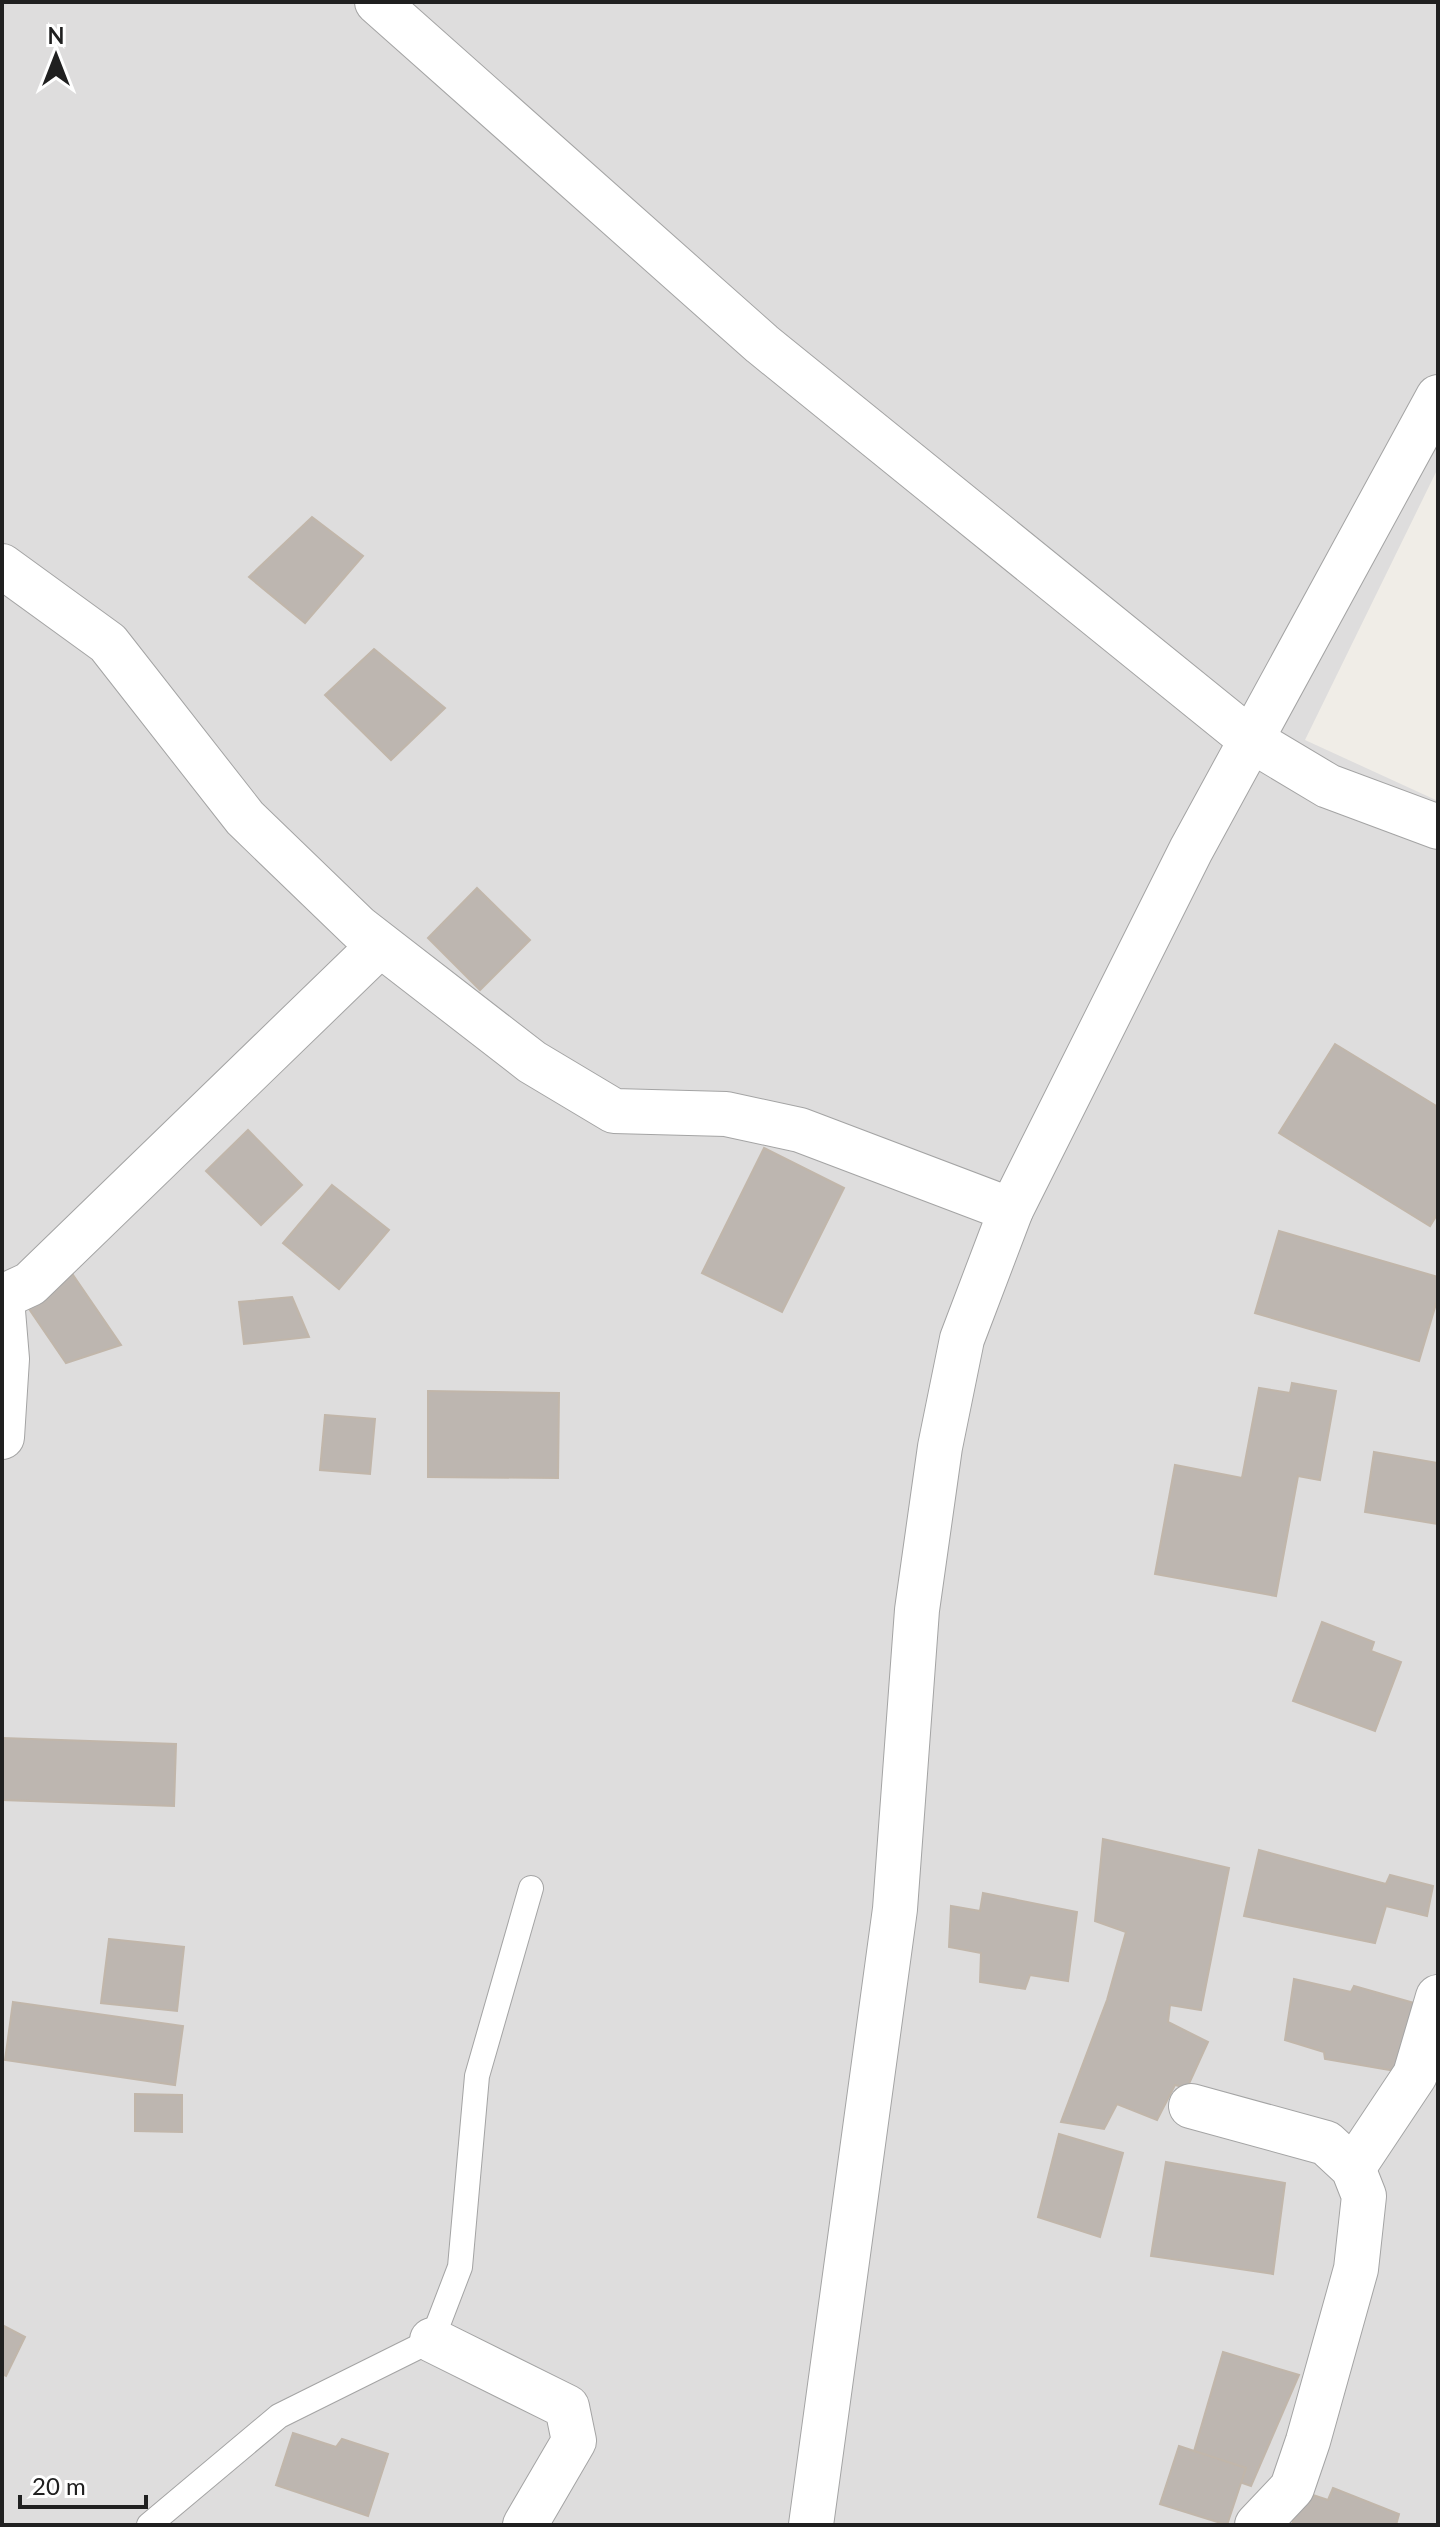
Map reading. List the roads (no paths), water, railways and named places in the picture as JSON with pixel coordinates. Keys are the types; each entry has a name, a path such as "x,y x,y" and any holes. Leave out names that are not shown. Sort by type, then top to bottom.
{"street":[{"path":"377,2 762,344 1251,740 1328,786 1438,827"},
{"path":"811,2525 895,1909 917,1610 940,1447 962,1339 1011,1210 1191,850 1438,397"},
{"path":"2,566 108,643 245,818 380,945 532,1062 614,1111 726,1114 800,1130 1011,1210"},
{"path":"2,1437 7,1359 2,1298 30,1284 380,945"},
{"path":"1353,2168 1415,2075 1438,1997"},
{"path":"1191,2106 1326,2143 1353,2168 1364,2196 1356,2269 1308,2441 1292,2488 1257,2525"},
{"path":"432,2340 567,2407 574,2441 525,2525"}],"lane":[{"path":"149,2525 279,2416 432,2340 460,2267 477,2076 531,1888"}]}
